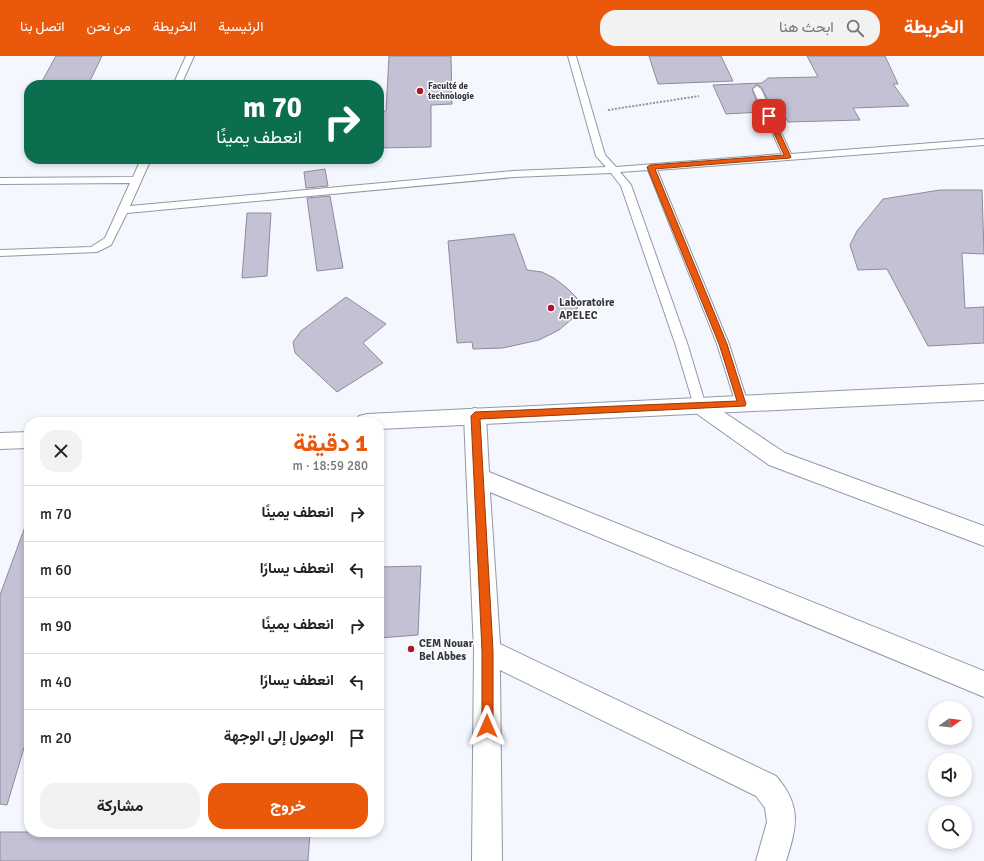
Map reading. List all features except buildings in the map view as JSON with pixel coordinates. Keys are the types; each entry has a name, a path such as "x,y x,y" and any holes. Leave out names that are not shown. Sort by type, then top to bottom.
{"street":[{"path":"384,421 984,392"},
{"path":"740,432 742,404"},
{"path":"700,406 740,432 777,459 984,536"},
{"path":"475,416 480,478 487,651 487,861"},
{"path":"0,441 24,440"},
{"path":"480,478 984,684"},
{"path":"487,651 766,786 775,795 783,816 772,861"}],"lane":[{"path":"179,80 190,56"},
{"path":"572,56 601,156 626,185 682,346 700,406"},
{"path":"757,89 788,157"},
{"path":"123,210 476,177 613,170 984,142"},
{"path":"0,253 85,250 100,247 110,239 144,164"},
{"path":"650,167 723,344 742,404"},
{"path":"0,181 137,180"}],"path":[{"path":"589,113 699,96"}],"place":[{"name":"Faculté de technologie","path":"420,91"},
{"name":"Laboratoire APELEC","path":"551,308"},
{"name":"CEM Nouar Bel Abbes","path":"411,649"}],"route":[{"path":"487,726 487,651 480,478 475,416 742,404 723,344 650,167 788,157 769,116"}]}
